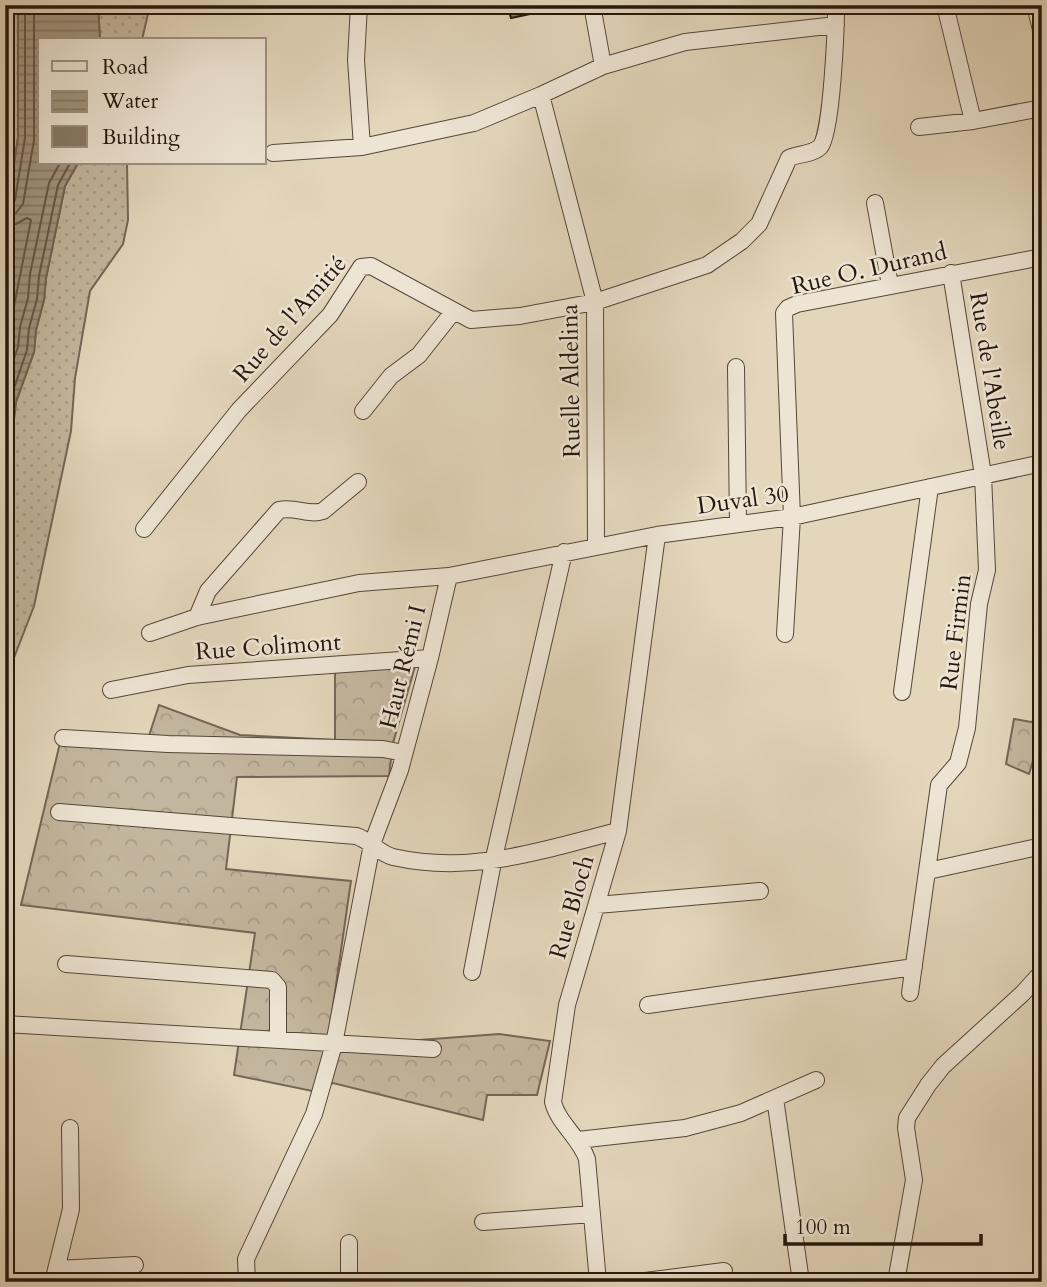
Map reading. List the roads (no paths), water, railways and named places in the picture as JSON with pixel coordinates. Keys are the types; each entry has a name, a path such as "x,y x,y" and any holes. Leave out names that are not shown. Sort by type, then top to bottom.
{"street":[{"path":"359,5 356,60 362,147"},
{"path":"592,5 604,66"},
{"path":"273,153 362,147 474,123 604,66 685,42 835,25 835,5"},
{"path":"945,5 973,121"},
{"path":"1035,5 1042,34"},
{"name":"Rue de l'Amitié","path":"144,529 239,410 330,315 361,267 371,266 453,312 478,321 595,302 707,265 742,241 760,224 789,158 817,149 824,139 831,93 835,25"},
{"name":"Ruelle Aldelina","path":"541,95 595,302 596,546"},
{"path":"919,127 973,121 1042,108"},
{"path":"875,203 890,285"},
{"name":"Rue O. Durand","path":"792,517 784,313 788,307 1042,257"},
{"name":"Rue de l'Abeille","path":"951,274 983,475"},
{"path":"363,411 391,376 419,355 453,312"},
{"path":"736,367 738,524"},
{"name":"Duval 30","path":"150,633 197,617 359,583 449,576 657,535 792,517 1042,463"},
{"name":"Rue Firmin","path":"928,871 939,785 958,764 967,728 979,604 987,570 983,475"},
{"path":"197,617 208,591 279,510 294,508 310,514 323,511 358,482"},
{"path":"902,692 930,487"},
{"path":"785,634 792,517"},
{"name":"Rue Bloch","path":"598,1282 587,1159 553,1102 567,1005 618,831 657,535"},
{"path":"472,972 493,862 564,552"},
{"name":"Haut Rémi I","path":"247,1282 246,1259 314,1114 334,1044 372,844 400,769 449,576"},
{"name":"Rue Colimont","path":"111,690 188,675 430,658"},
{"path":"63,738 168,744 383,748 404,753"},
{"path":"59,812 356,836 384,854 449,864 493,862 618,831"},
{"path":"909,993 928,871 1042,846"},
{"path":"597,905 760,891"},
{"path":"66,964 272,980 278,987 278,1040"},
{"path":"648,1005 914,967"},
{"path":"896,1282 914,1180 905,1128 907,1118 943,1066 1022,994 1042,972"},
{"path":"5,1024 433,1049"},
{"path":"578,1140 685,1128 741,1113 816,1080"},
{"path":"775,1098 801,1282"},
{"path":"71,1128 71,1209 54,1275 135,1265"},
{"path":"483,1222 592,1214"},
{"path":"349,1243 349,1282"},
{"path":"637,1282 724,1270"}],"water":[{"path":"18,5 98,5 100,38 38,38 38,164 77,164 65,186 34,352 16,402 11,443 5,457 5,223 18,138"}]}
